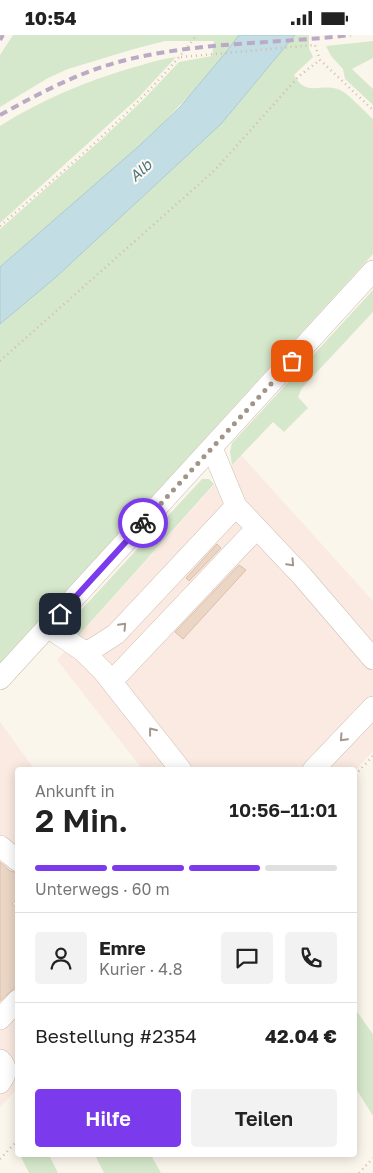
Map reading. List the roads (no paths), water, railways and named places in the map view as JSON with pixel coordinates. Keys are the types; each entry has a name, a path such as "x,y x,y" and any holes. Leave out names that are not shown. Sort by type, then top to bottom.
{"street":[{"path":"0,679 373,271"},
{"path":"212,448 246,518 302,576 373,659"},
{"path":"83,651 91,650 116,634 246,518"},
{"path":"108,676 246,518"},
{"path":"48,627 83,651 108,676 180,767"},
{"path":"317,767 373,707"},
{"path":"0,846 15,858"},
{"path":"0,1019 15,1003"},
{"path":"0,1060 5,1065 6,1071 5,1077 0,1083"}],"water":[{"name":"Alb","path":"239,35 295,35 221,124 55,278 0,324 0,267 139,146 180,107"}],"railway":[{"path":"0,40 3,35"},
{"path":"0,115 71,79 126,60 158,53 222,45 351,35"}]}
